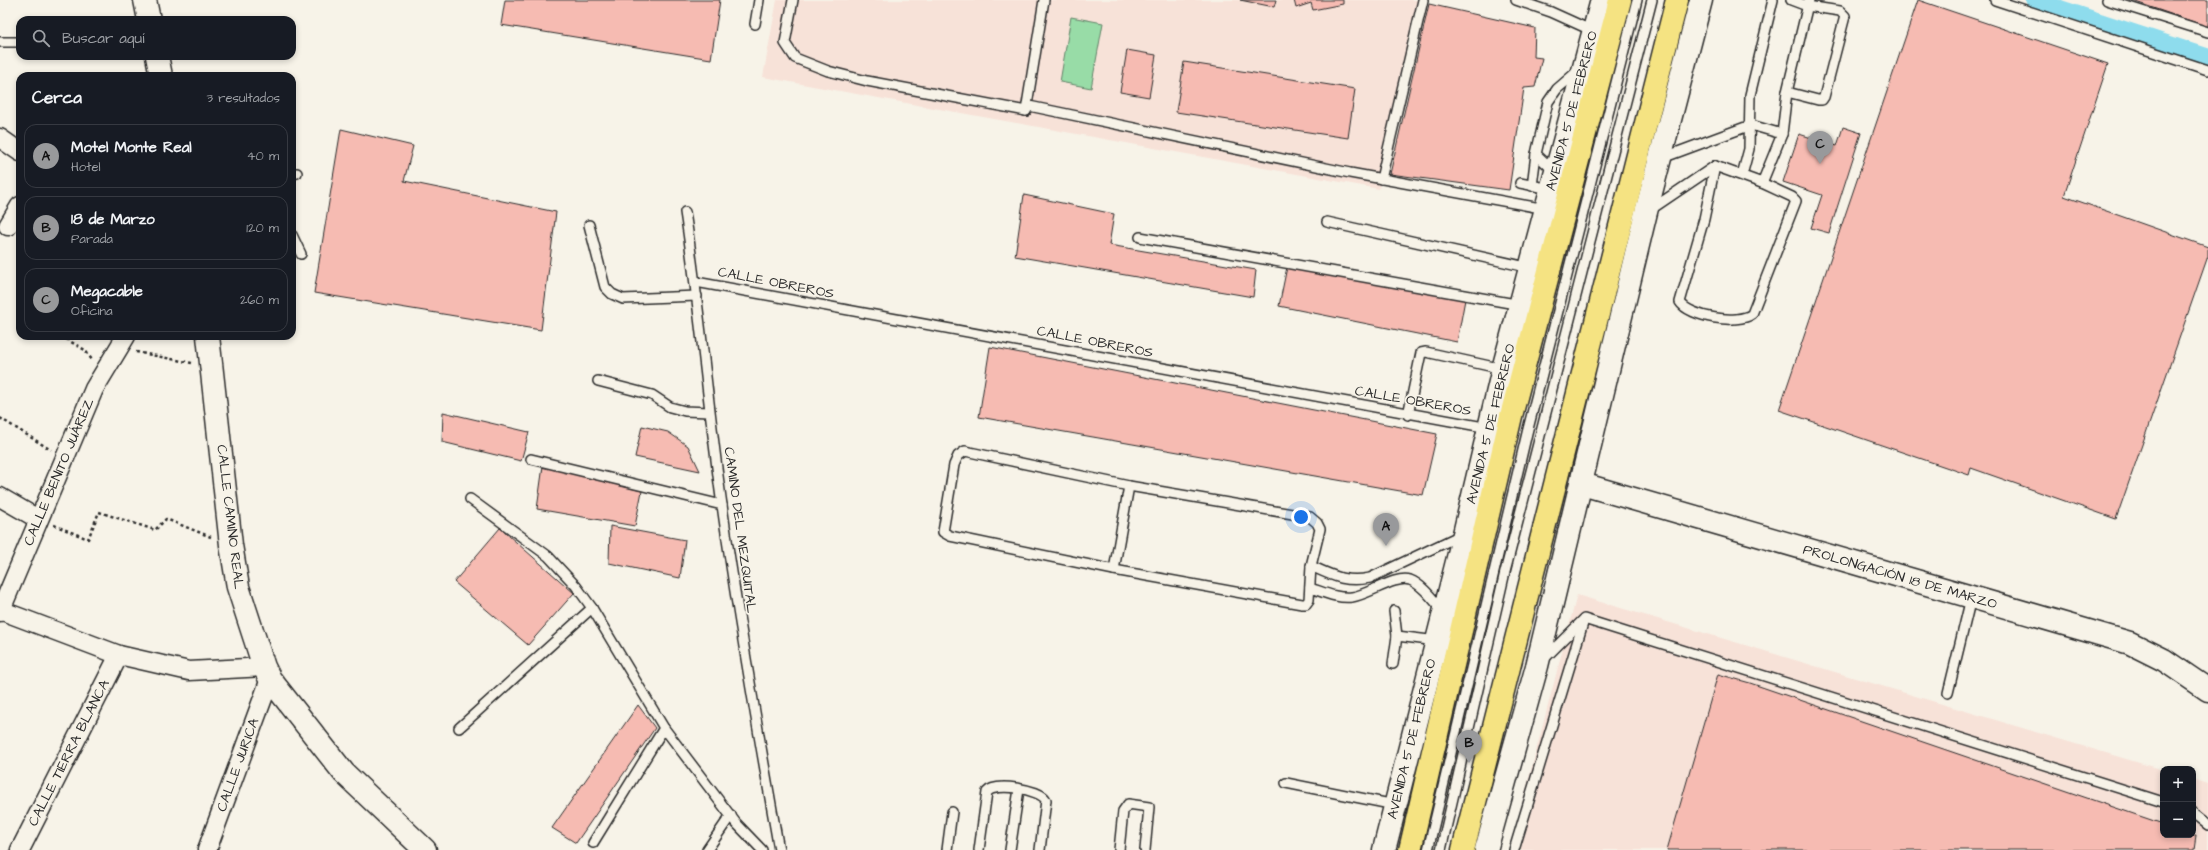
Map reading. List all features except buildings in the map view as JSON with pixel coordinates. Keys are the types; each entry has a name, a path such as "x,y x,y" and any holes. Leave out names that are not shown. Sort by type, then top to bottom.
{"highway":[{"name":"AVENIDA 5 DE FEBRERO","path":"1410,850 1511,416 1620,0"},
{"path":"1463,850 1677,0"}],"main road":[{"path":"146,0 149,16"},
{"name":"AVENIDA 5 DE FEBRERO","path":"1384,850 1438,641 1503,369 1531,268 1546,189 1584,65 1602,0"},
{"path":"1489,849 1537,666 1582,484 1646,212 1701,0"},
{"path":"158,60 160,72"},
{"name":"CALLE CAMINO REAL","path":"209,340 231,545 238,587 267,673 344,773 425,850"},
{"name":"PROLONGACIÓN 18 DE MARZO","path":"1582,484 2130,643 2164,660 2208,690"}],"street":[{"path":"0,138 16,149"},
{"path":"8,226 16,213"},
{"name":"CALLE BENITO JUÁREZ","path":"0,611 94,389 122,343"},
{"path":"0,498 38,519"},
{"path":"0,611 119,655 189,671 267,673"},
{"name":"CALLE TIERRA BLANCA","path":"20,850 119,655"},
{"name":"CALLE JURICA","path":"207,850 267,673"}],"lane":[{"path":"755,24 759,0"},
{"path":"793,0 785,43 795,58 828,71 867,81 1026,111"},
{"path":"1026,111 1044,0"},
{"path":"1381,179 1423,0"},
{"path":"1516,0 1551,12 1593,31"},
{"path":"1428,850 1529,426 1637,0"},
{"path":"1441,850 1505,572 1652,0"},
{"path":"1742,175 1749,149 1750,95 1773,0"},
{"path":"1787,92 1818,100 1822,100 1824,98 1845,16 1840,12 1791,0"},
{"path":"1995,0 2208,70"},
{"path":"2107,0 2208,32"},
{"path":"1762,183 1782,134 1787,92 1808,3"},
{"path":"0,42 16,42"},
{"path":"1546,189 1536,154 1548,102 1557,88 1584,65"},
{"path":"1026,111 1029,106 1381,179 1546,189"},
{"path":"1660,158 1750,125 1782,134"},
{"path":"1536,154 1546,189"},
{"path":"1715,166 1762,183 1792,197 1796,201 1752,314 1743,319 1713,318 1687,310 1680,302 1704,219 1715,166"},
{"path":"1646,212 1715,166"},
{"path":"1520,183 1546,189"},
{"name":"CAMINO DEL MEZQUITAL","path":"685,212 696,282 709,412 732,576 779,850"},
{"path":"1327,222 1531,268"},
{"path":"589,225 605,286 612,294 622,299 697,296"},
{"path":"1140,237 1521,305"},
{"path":"296,243 301,254"},
{"name":"CALLE OBREROS","path":"696,282 1408,415 1489,428"},
{"path":"1408,415 1421,353 1426,352 1503,369"},
{"path":"598,381 652,395 670,407 685,411 709,412"},
{"path":"965,451 1128,486 1310,517 1317,523 1320,529 1311,566 1309,600 1306,604 1302,604 1114,570 950,536 943,532 954,465 958,456 965,451"},
{"path":"531,459 722,505"},
{"path":"1114,570 1128,486"},
{"path":"470,499 548,556 576,586 592,608 664,728 736,823 762,850"},
{"path":"1311,566 1337,577 1355,581 1370,578 1464,534"},
{"path":"1310,588 1335,595 1351,597 1369,593 1399,579 1409,579 1420,586 1445,612"},
{"path":"1948,693 1971,598"},
{"path":"460,728 592,608"},
{"path":"1393,664 1397,636 1394,611"},
{"path":"1537,666 1584,619"},
{"path":"1584,619 2160,801"},
{"path":"1514,850 1584,619"},
{"path":"1397,636 1438,641"},
{"path":"593,843 664,728"},
{"path":"1286,783 1396,805"},
{"path":"979,850 987,792 990,788 994,787 1033,791 1043,795 1046,800 1040,850"},
{"path":"1010,850 1019,789"},
{"path":"1119,850 1123,811 1128,804 1149,807 1145,850"},
{"path":"947,850 952,812"},
{"path":"707,850 731,815"},
{"path":"2196,815 2208,825"}],"path":[{"path":"68,340 85,350 102,375"},
{"path":"122,343 212,366"},
{"path":"0,418 65,459"},
{"path":"38,519 88,539 99,512 155,530 166,519 205,534"}],"shaded area":[{"path":"777,0 1418,0 1379,189 763,77"},
{"path":"1577,595 2160,769 2160,838 2196,838 2196,780 2208,784 2208,850 1510,850"}],"green space":[{"path":"1071,17 1103,23 1091,88 1060,82"}],"waterway":[{"path":"2034,0 2208,57"}],"place":[{"name":"Megacable","path":"1820,164"},
{"name":"Motel Monte Real","path":"1386,546"},
{"name":"18 de Marzo","path":"1469,763"}]}
